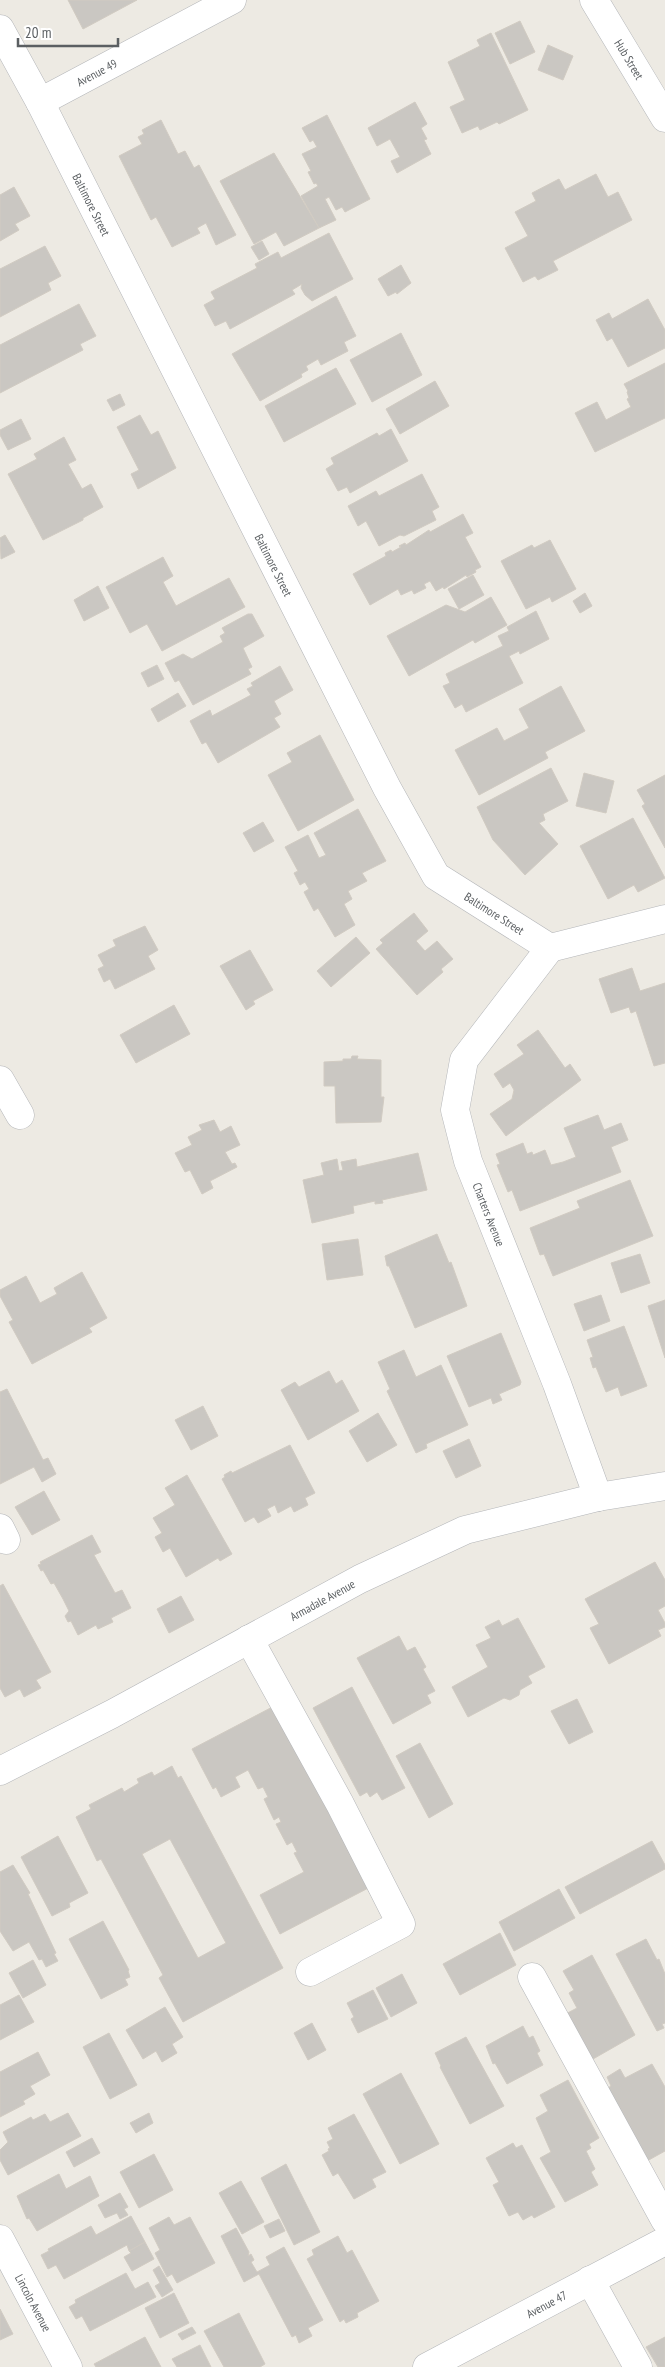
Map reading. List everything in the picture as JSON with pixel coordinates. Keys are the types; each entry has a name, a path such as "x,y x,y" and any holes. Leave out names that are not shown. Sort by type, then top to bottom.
{"street":[{"name":"Avenue 49","path":"40,102 232,0"},
{"name":"Hub Street","path":"594,0 665,118"},
{"name":"Baltimore Street","path":"0,29 40,102 387,788 436,876 550,948"},
{"path":"550,948 665,919"},
{"name":"Charters Avenue","path":"550,948 464,1060 455,1110 468,1161 557,1384 598,1497"},
{"path":"0,1080 20,1115"},
{"name":"Armadale Avenue","path":"0,1771 112,1714 360,1578 464,1530 598,1497 665,1486"},
{"path":"249,1639 340,1804 401,1924 310,1972"},
{"path":"532,1977 665,2220"},
{"name":"Lincoln Avenue","path":"0,2240 68,2367"},
{"name":"Avenue 47","path":"427,2367 665,2241"},
{"path":"590,2280 638,2367"}],"building":[{"path":"68,0 137,0 83,29"},
{"path":"520,21 535,52 510,64 495,33"},
{"path":"491,33 528,110 499,124 497,122 480,130 478,126 462,133 450,107 465,100 448,62 480,46 477,40"},
{"path":"548,45 573,56 563,80 538,70"},
{"path":"415,102 427,124 421,128 427,139 424,140 431,154 397,173 391,161 400,157 390,139 377,146 368,128"},
{"path":"327,115 370,199 345,212 342,207 336,210 329,197 325,199 336,220 319,228 301,196 318,186 316,183 314,184 308,172 311,171 302,154 317,147 313,140 310,142 302,128"},
{"path":"161,120 178,154 185,151 194,168 199,165 236,235 216,245 206,223 197,228 200,233 172,247 156,217 151,220 119,156 142,144 138,137 144,134 142,130"},
{"path":"274,153 319,228 284,246 276,232 254,244 220,181"},
{"path":"596,174 608,197 618,192 632,220 553,261 558,270 538,280 535,276 523,282 505,248 528,236 515,212 536,201 532,193 559,179 565,190"},
{"path":"14,187 30,216 15,224 19,230 0,241 0,195"},
{"path":"329,233 353,279 312,301 305,295 301,288 302,284 292,290 295,294 230,329 226,321 215,326 204,305 215,299 211,292 257,268 255,264 278,252 281,258"},
{"path":"262,241 269,254 259,260 251,247"},
{"path":"45,246 61,276 48,283 51,290 0,317 0,269"},
{"path":"401,265 411,283 397,294 396,292 388,296 378,279"},
{"path":"336,296 356,336 344,342 348,351 321,365 318,359 306,366 308,370 301,374 302,377 260,401 232,354"},
{"path":"648,299 665,330 665,348 628,367 612,338 607,341 596,320 609,313 612,319"},
{"path":"79,304 96,336 80,344 83,350 0,393 0,345"},
{"path":"401,333 422,375 372,402 350,360"},
{"path":"665,363 665,418 595,452 575,413 597,402 606,420 631,407 627,399 629,398 628,391 624,384"},
{"path":"336,368 356,404 284,442 265,406"},
{"path":"435,381 449,406 400,434 386,409"},
{"path":"120,394 125,405 113,411 107,400"},
{"path":"140,415 151,435 158,431 176,468 138,489 131,474 139,470 117,427"},
{"path":"21,419 31,439 8,450 0,435 0,430"},
{"path":"391,429 408,461 350,493 347,487 338,491 326,469 334,464 331,458 377,433 379,436"},
{"path":"64,437 76,460 68,464 82,489 91,484 103,507 83,518 83,520 43,540 8,474 37,459 34,454"},
{"path":"422,474 439,507 432,511 436,520 379,546 366,521 358,526 348,506 376,491 379,496"},
{"path":"463,514 473,533 465,537 481,567 475,570 476,572 467,577 466,575 444,589 443,587 436,591 430,581 424,584 426,588 414,594 412,590 401,595 398,589 370,605 353,574 386,556 385,553 391,550 392,552 405,543 406,545 429,530 430,532"},
{"path":"5,535 15,552 1,559 0,538"},
{"path":"550,540 576,589 552,602 550,597 526,609 501,561 532,545 534,548"},
{"path":"163,557 173,576 163,582 176,606 229,578 245,607 162,651 147,624 130,633 106,587"},
{"path":"473,575 484,595 459,609 448,589"},
{"path":"98,586 109,608 84,621 74,600"},
{"path":"585,593 592,606 580,613 573,601"},
{"path":"491,597 507,625 475,643 473,640 409,676 387,636 446,605 465,612"},
{"path":"536,611 549,639 520,654 519,651 509,656 523,683 466,712 462,704 455,708 443,686 450,683 446,674 503,646 498,636 509,631 507,627"},
{"path":"248,614 252,614 264,636 243,648 252,667 248,669 251,674 193,705 179,680 175,682 165,663 183,654 192,659 223,642 220,636 225,633 222,628"},
{"path":"157,665 164,679 148,687 141,673"},
{"path":"280,666 293,690 274,701 281,714 274,718 280,727 218,763 206,742 202,744 190,721 210,710 212,716 251,695 247,689 253,686 251,683"},
{"path":"561,686 585,731 545,752 548,758 479,795 455,750 497,728 504,741 529,728 519,709"},
{"path":"178,693 186,706 158,722 151,709"},
{"path":"320,735 354,800 298,831 268,775 292,762 287,753"},
{"path":"551,768 568,801 543,814 545,820 539,823 558,844 525,875 493,840 477,807"},
{"path":"584,773 614,781 606,813 576,806"},
{"path":"665,775 665,848 642,806 645,804 637,790"},
{"path":"358,809 386,861 362,873 367,881 348,891 352,899 344,904 355,925 335,937 318,908 314,911 304,892 309,889 305,882 300,885 294,873 298,871 285,847 308,835 319,858 326,855 314,833"},
{"path":"633,818 665,878 638,892 634,885 608,899 580,846"},
{"path":"263,822 274,841 254,852 243,833"},
{"path":"414,913 428,931 416,941 425,951 437,941 453,959 441,969 443,972 417,995 376,949 383,943 380,940"},
{"path":"145,926 158,950 148,956 155,969 115,989 110,979 104,982 98,969 104,966 98,955 116,946 113,940"},
{"path":"356,937 370,953 331,987 317,971"},
{"path":"250,950 273,990 253,1001 255,1004 246,1010 220,966"},
{"path":"632,968 640,991 665,983 665,1063 654,1066 636,1011 631,1013 629,1007 611,1013 599,979"},
{"path":"174,1005 190,1034 136,1063 120,1035"},
{"path":"538,1030 565,1068 570,1064 581,1080 506,1136 490,1114 512,1099 514,1090 510,1083 503,1088 494,1074 524,1054 517,1045"},
{"path":"352,1056 358,1056 357,1059 381,1060 381,1097 384,1097 381,1122 336,1123 335,1086 324,1086 324,1062 343,1061 343,1059 351,1059"},
{"path":"598,1115 604,1130 621,1123 628,1140 611,1147 621,1172 520,1211 512,1190 508,1192 497,1165 500,1164 496,1154 523,1143 527,1154 532,1152 533,1155 545,1150 551,1165 563,1162 576,1157 564,1128"},
{"path":"214,1120 220,1132 231,1126 240,1145 225,1152 232,1164 235,1163 237,1167 210,1181 213,1188 202,1194 190,1170 185,1172 175,1153 192,1145 188,1137 202,1130 199,1125"},
{"path":"418,1153 427,1190 382,1200 383,1203 375,1204 375,1201 353,1206 354,1213 312,1223 303,1180 324,1175 321,1163 337,1159 339,1171 343,1170 341,1162 356,1159 357,1167"},
{"path":"630,1180 653,1236 553,1276 544,1254 540,1255 530,1228 580,1208 577,1201"},
{"path":"437,1234 449,1263 451,1262 467,1306 415,1328 389,1266 387,1266 385,1256"},
{"path":"358,1239 363,1275 327,1280 322,1244"},
{"path":"640,1254 650,1283 621,1293 611,1263"},
{"path":"82,1272 107,1318 89,1328 92,1332 32,1364 9,1322 13,1320 0,1296 0,1290 26,1276 40,1303 57,1294 54,1288"},
{"path":"601,1295 610,1321 584,1331 574,1304"},
{"path":"665,1300 665,1358 648,1306"},
{"path":"624,1326 647,1386 621,1396 618,1387 606,1392 596,1367 593,1368 590,1358 593,1357 587,1340"},
{"path":"501,1333 521,1382 520,1385 499,1394 502,1400 493,1404 491,1398 469,1407 447,1356"},
{"path":"404,1350 416,1377 441,1365 468,1425 426,1444 427,1448 416,1453 387,1391 390,1389 378,1362"},
{"path":"329,1371 336,1384 342,1380 359,1411 308,1440 281,1390 295,1382 299,1387"},
{"path":"7,1389 43,1460 48,1458 56,1474 42,1482 34,1467 0,1484 0,1392"},
{"path":"203,1406 218,1436 191,1450 175,1420"},
{"path":"378,1413 397,1445 367,1462 349,1431"},
{"path":"469,1439 481,1466 456,1478 443,1451"},
{"path":"290,1445 315,1493 305,1498 308,1505 294,1512 291,1506 278,1513 275,1505 267,1509 271,1516 258,1523 254,1517 245,1522 222,1479 225,1477 224,1475"},
{"path":"187,1475 232,1554 220,1561 218,1558 186,1577 170,1548 163,1552 155,1537 162,1533 153,1518 175,1505 165,1488"},
{"path":"44,1491 60,1520 32,1535 15,1507"},
{"path":"92,1535 101,1552 94,1555 115,1593 122,1590 131,1608 111,1618 113,1622 98,1629 96,1625 78,1635 71,1621 68,1622 65,1616 69,1611 54,1583 51,1584 38,1565 41,1564 40,1562"},
{"path":"655,1562 665,1580 665,1606 658,1610 665,1623 665,1627 658,1630 661,1636 609,1664 590,1628 599,1624 585,1599"},
{"path":"3,1584 51,1672 36,1680 41,1688 24,1697 20,1689 5,1697 0,1688 0,1586"},
{"path":"181,1596 194,1620 169,1633 157,1609"},
{"path":"518,1618 545,1667 528,1676 532,1683 520,1690 519,1695 510,1700 504,1698 468,1717 452,1687 488,1667 476,1645 491,1638 485,1627 499,1620 502,1626"},
{"path":"399,1636 407,1651 415,1647 426,1667 423,1669 435,1691 427,1695 431,1703 393,1724 357,1658"},
{"path":"352,1687 405,1788 382,1800 377,1792 370,1797 367,1792 360,1796 313,1708"},
{"path":"577,1699 593,1732 569,1744 551,1711"},
{"path":"282,1702 376,1884 280,1934 260,1895 304,1872 294,1853 297,1852 292,1842 287,1845 276,1824 281,1822 279,1817 274,1820 264,1799 268,1797 263,1787 258,1789 248,1770 235,1777 240,1787 221,1797 216,1787 213,1789 192,1749"},
{"path":"420,1743 453,1804 429,1818 396,1756"},
{"path":"172,1766 178,1778 181,1776 283,1968 183,2022 159,1978 163,1975 101,1859 97,1861 76,1817 91,1809 89,1805 122,1788 124,1792 139,1783 137,1779 152,1772 154,1776","holes":["170,1839 226,1943 198,1958 142,1854"]},
{"path":"58,1836 88,1893 69,1903 70,1907 52,1916 21,1857"},
{"path":"652,1841 665,1865 665,1869 580,1914 565,1887"},
{"path":"13,1865 30,1893 28,1894 56,1953 54,1954 58,1961 46,1967 42,1959 39,1960 29,1942 13,1951 0,1931 0,1872"},
{"path":"559,1889 575,1918 514,1951 499,1922"},
{"path":"103,1921 129,1970 130,1977 125,1979 128,1985 101,1999 69,1939"},
{"path":"500,1933 516,1965 460,1995 443,1964"},
{"path":"646,1939 657,1960 659,1959 665,1974 665,2023 662,2024 664,2028 657,2031 616,1954"},
{"path":"592,1955 635,2035 586,2063 560,2017 577,2008 569,1993 574,1990 563,1971"},
{"path":"33,1960 46,1985 23,1998 9,1973"},
{"path":"402,1974 417,2003 391,2017 376,1988"},
{"path":"373,1990 388,2019 358,2033 351,2019 354,2017 347,2003"},
{"path":"19,1995 34,2022 0,2040 0,2005"},
{"path":"165,2007 183,2037 172,2044 177,2053 162,2062 156,2051 143,2059 126,2030"},
{"path":"312,2023 326,2050 308,2060 294,2033"},
{"path":"523,2026 529,2038 533,2036 540,2051 537,2053 543,2065 507,2084 495,2063 493,2064 486,2046"},
{"path":"109,2033 137,2085 110,2099 83,2047"},
{"path":"466,2037 504,2106 470,2124 440,2067 435,2053"},
{"path":"38,2052 50,2075 30,2086 35,2094 23,2101 25,2104 0,2117 0,2072"},
{"path":"652,2064 665,2087 665,2151 647,2161 608,2088 611,2086 607,2077 620,2069 625,2078"},
{"path":"401,2073 439,2144 400,2164 363,2094"},
{"path":"568,2080 599,2138 589,2144 591,2148 586,2151 595,2169 591,2172 598,2185 565,2202 540,2158 551,2152 536,2118 548,2111 540,2095"},
{"path":"68,2113 81,2136 8,2175 0,2160 0,2150 8,2142 3,2132 31,2117 33,2120 45,2114 50,2122"},
{"path":"149,2113 153,2123 136,2133 130,2123"},
{"path":"354,2114 386,2172 372,2179 376,2187 354,2199 338,2173 333,2176 322,2155 329,2151 328,2149 330,2148 327,2142 333,2139 328,2128"},
{"path":"92,2138 100,2153 74,2167 66,2152"},
{"path":"513,2143 516,2148 522,2145 555,2207 534,2218 532,2215 523,2220 518,2212 509,2216 493,2185 499,2182 486,2158"},
{"path":"154,2154 173,2190 139,2208 120,2172"},
{"path":"286,2164 320,2232 294,2245 261,2178"},
{"path":"59,2174 66,2189 90,2176 99,2196 37,2231 29,2218 27,2219 17,2196"},
{"path":"241,2181 264,2222 242,2234 219,2193"},
{"path":"120,2193 128,2207 124,2209 128,2215 120,2219 117,2213 105,2218 98,2205"},
{"path":"131,2216 145,2242 129,2251 127,2245 64,2279 56,2265 48,2269 41,2255 49,2251 48,2249 91,2226 96,2235"},
{"path":"169,2217 174,2225 190,2217 215,2263 177,2283 172,2274 167,2277 155,2253 160,2250 149,2228"},
{"path":"279,2219 285,2231 270,2238 264,2226"},
{"path":"236,2228 249,2252 248,2256 251,2254 254,2260 251,2262 257,2272 270,2265 266,2257 284,2247 323,2320 308,2328 312,2336 299,2343 296,2335 292,2337 259,2274 244,2282 221,2236"},
{"path":"338,2236 347,2253 352,2250 379,2301 357,2313 358,2317 346,2323 344,2319 340,2322 307,2259 314,2255 312,2250"},
{"path":"145,2242 154,2259 132,2271 124,2257 131,2253 129,2251"},
{"path":"159,2266 173,2290 162,2297 155,2286 160,2283 153,2270"},
{"path":"126,2273 135,2289 148,2282 156,2297 90,2331 82,2316 76,2319 69,2307 76,2303 75,2300"},
{"path":"174,2293 189,2323 160,2338 145,2308"},
{"path":"0,2309 13,2334 0,2340"},
{"path":"239,2313 265,2364 260,2367 224,2367 204,2331"},
{"path":"192,2327 196,2333 182,2340 178,2334"},
{"path":"145,2337 161,2367 96,2367 94,2364"},
{"path":"665,2337 665,2367 658,2367 646,2347"},
{"path":"200,2345 211,2367 177,2367 172,2359"}]}
